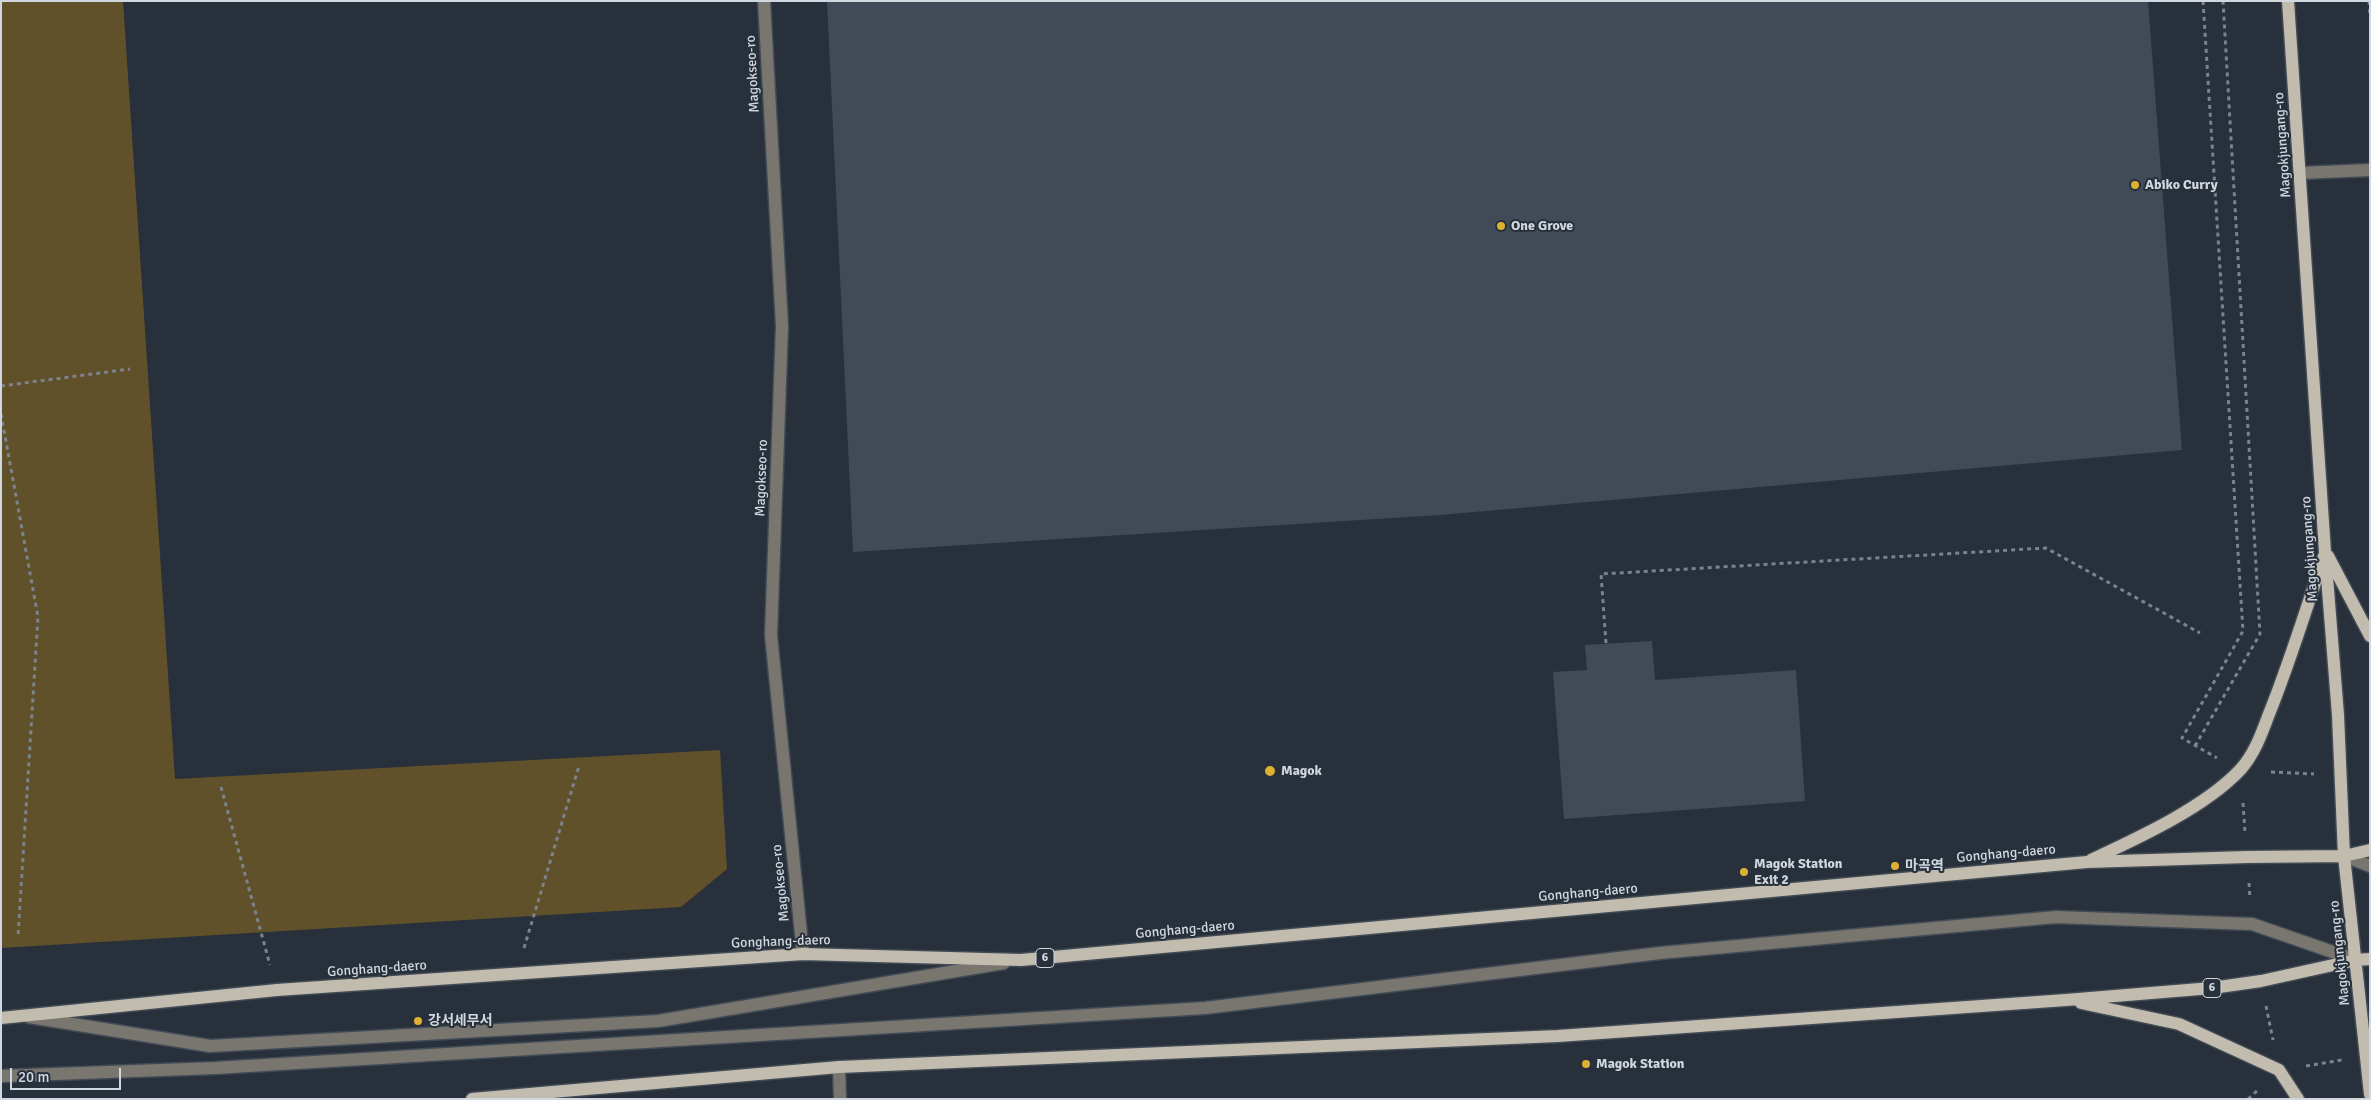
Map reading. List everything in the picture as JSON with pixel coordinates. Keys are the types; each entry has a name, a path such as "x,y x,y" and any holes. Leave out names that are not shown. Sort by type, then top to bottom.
{"main road":[{"name":"Magokjungang-ro","path":"2288,1 2342,775 2344,856 2370,1094"},
{"path":"2325,552 2370,636"},
{"path":"2087,862 2136,839 2208,797 2240,770 2257,744 2280,688 2325,552"},
{"name":"Gonghang-daero","path":"1,1018 277,990 803,954 1021,960 2087,862 2344,856 2370,850"},
{"name":"6","path":"472,1099 839,1067 1558,1036 2066,1000 2212,988 2261,981 2356,960 2370,959"},
{"path":"2066,1000 2179,1024 2278,1070 2298,1099"}],"street":[{"name":"Magokseo-ro","path":"764,1 782,326 771,635 803,954"},
{"path":"2300,173 2370,170"},
{"path":"2344,856 2370,866"},
{"path":"1,1076 215,1068 1205,1008 1660,953 2056,918 2252,924 2356,960"},
{"path":"25,1017 210,1046 648,1022 1021,960"},
{"path":"839,1067 840,1099"}],"path":[{"path":"2203,1 2243,631 2182,738 2195,746 2260,634 2223,1"},
{"path":"2369,1 2370,16"},
{"path":"1,386 130,369"},
{"path":"1,414 38,617 18,937"},
{"path":"1606,643 1601,574 2046,548 2200,633"},
{"path":"516,975 579,766"},
{"path":"2240,770 2342,775"},
{"path":"221,787 277,990"},
{"path":"2278,1070 2365,1056"}],"shaded area":[{"path":"1,1 123,1 175,779 720,750 727,869 681,907 1,948"}],"building":[{"name":"One Grove","path":"827,1 2148,1 2182,450 1440,515 853,552"},
{"path":"1652,641 1655,680 1796,670 1805,801 1564,819 1553,672 1587,670 1585,645"}],"place":[{"name":"Abiko Curry","path":"2135,185"},
{"name":"One Grove","path":"1501,226"},
{"name":"Magok","path":"1270,771"},
{"name":"마곡역","path":"1895,866"},
{"name":"Magok Station Exit 2","path":"1744,872"},
{"name":"강서세무서","path":"418,1021"},
{"name":"Magok Station","path":"1586,1064"}]}
